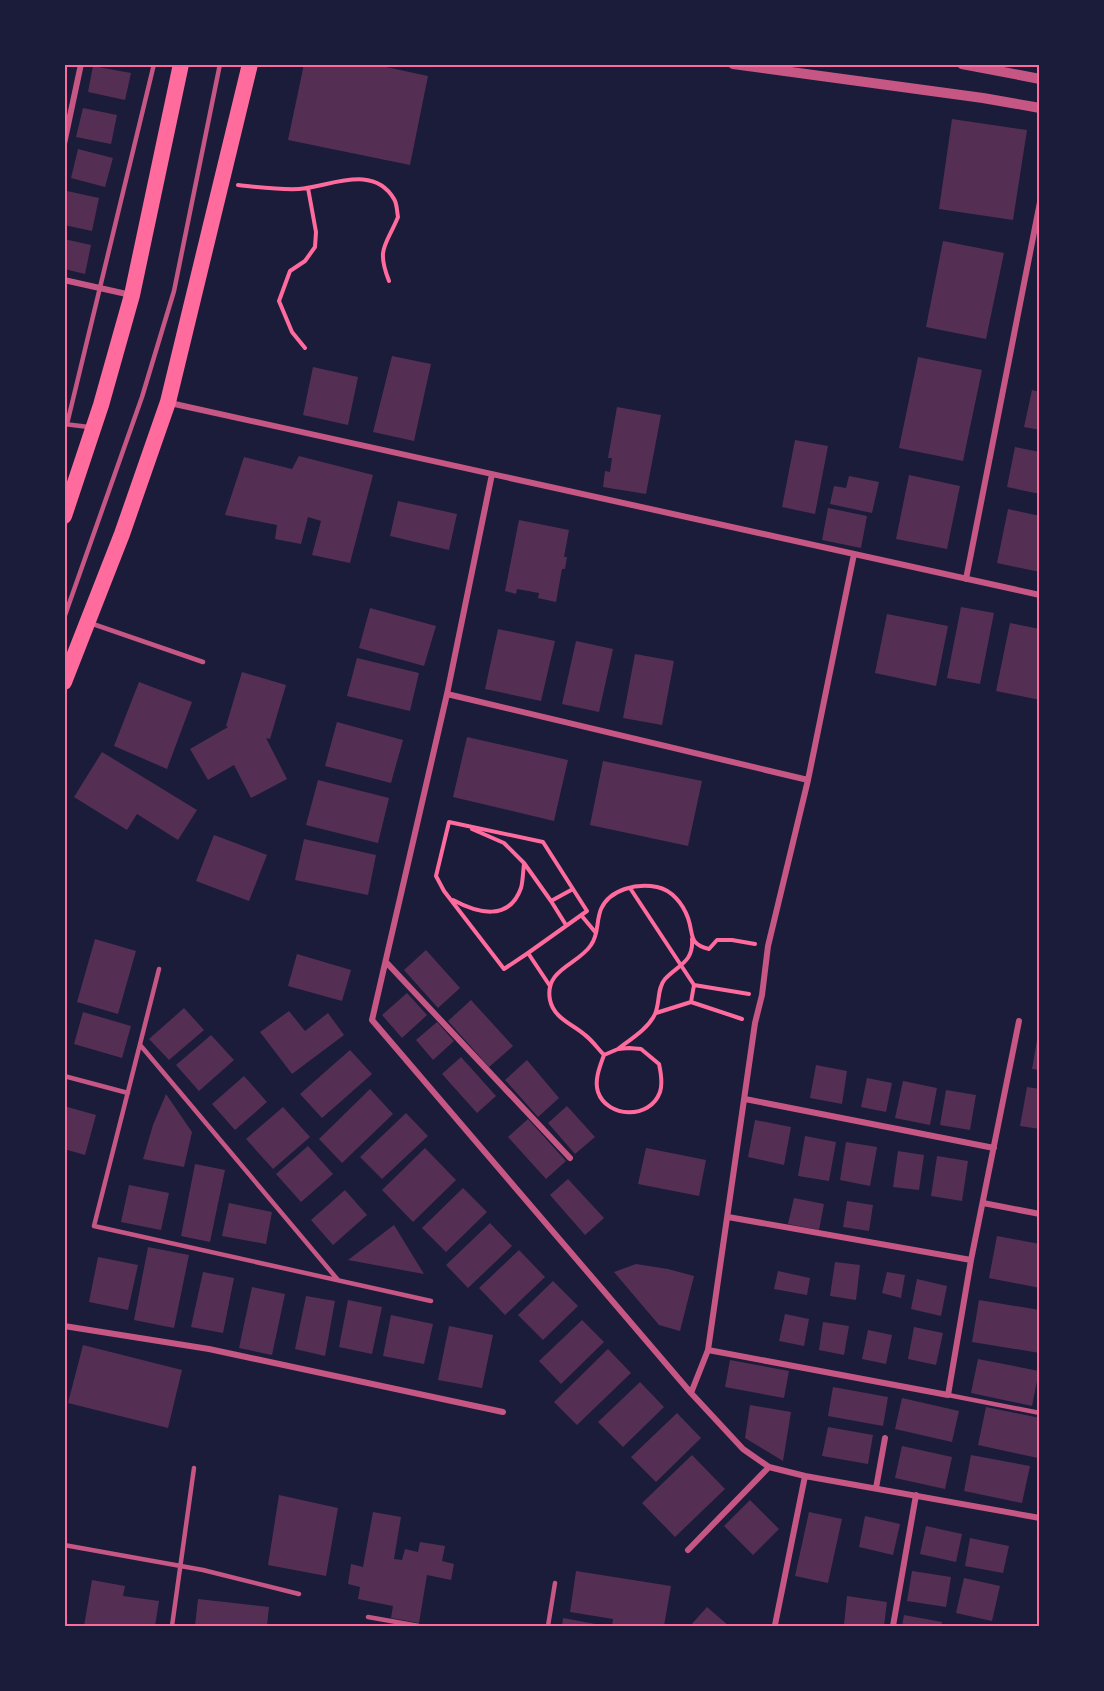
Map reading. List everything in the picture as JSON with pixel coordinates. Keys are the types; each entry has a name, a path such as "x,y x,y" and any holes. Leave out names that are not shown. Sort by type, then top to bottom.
{"highway":[{"path":"64,516 68,492 93,428 132,295 181,64"},
{"path":"64,682 122,534 168,402 250,64"}],"street":[{"path":"64,144 81,64"},
{"path":"733,64 769,67 1040,108"},
{"path":"962,64 1040,79"},
{"path":"966,579 1040,202"},
{"path":"64,280 132,295"},
{"path":"168,402 1040,595"},
{"path":"492,474 447,694 372,1020 691,1393 743,1449 769,1467 805,1476 1040,1518"},
{"path":"691,1393 708,1350 754,1023 762,995 768,946 808,780 854,554"},
{"path":"447,694 808,780"},
{"path":"386,962 570,1158"},
{"path":"708,1350 948,1395 971,1260 1019,1021"},
{"path":"745,1099 994,1148"},
{"path":"983,1203 1040,1214"},
{"path":"728,1217 971,1260"},
{"path":"64,1326 209,1349 503,1412"},
{"path":"876,1488 885,1438"},
{"path":"688,1550 769,1467"},
{"path":"775,1625 805,1476"},
{"path":"893,1626 916,1495"}],"lane":[{"path":"93,428 66,424 154,64"},
{"path":"64,618 135,419 174,291 220,64"},
{"path":"88,622 203,662"},
{"path":"159,969 94,1226 431,1301"},
{"path":"141,1046 338,1280"},
{"path":"64,1076 128,1093"},
{"path":"948,1395 1040,1413"},
{"path":"172,1626 194,1468"},
{"path":"64,1545 179,1566 299,1594"},
{"path":"548,1626 555,1582"},
{"path":"368,1617 419,1626"}],"path":[{"path":"222,183 258,187 308,188 360,178 380,185 394,199 398,217 382,248 383,265 389,281"},
{"path":"305,348 292,332 279,301 290,271 305,261 315,247 316,232 308,188"},
{"path":"459,825 543,842 587,911 581,915 566,926 528,953 504,969 436,876 449,822 504,843 524,863 566,926"},
{"path":"450,898 474,910 489,913 510,906 521,888 524,863"},
{"path":"604,1055 585,1034 569,1025 555,1013 550,1000 550,986 555,975 591,945 596,934 601,909 610,895 637,886 658,888 676,898 688,918 692,947 682,966 664,979 656,1013 646,1027 618,1049 604,1055 597,1076 597,1090 602,1100 612,1109 626,1112 642,1111 652,1107 660,1092 662,1080 659,1064 641,1049 618,1049"},
{"path":"630,888 694,986 691,1002"},
{"path":"551,902 573,889"},
{"path":"581,915 596,934"},
{"path":"692,937 699,946 709,949 717,940 724,939 768,946"},
{"path":"528,953 550,986"},
{"path":"694,986 762,995"},
{"path":"656,1013 691,1002 754,1023"}],"building":[{"path":"304,64 372,64 428,76 410,165 288,140"},
{"path":"93,66 131,73 125,100 88,92"},
{"path":"83,108 117,115 111,144 76,137"},
{"path":"952,119 1027,130 1013,220 939,209"},
{"path":"78,149 113,158 105,187 71,178"},
{"path":"67,191 99,198 92,231 64,225"},
{"path":"64,239 91,245 85,274 64,269"},
{"path":"943,241 1004,253 986,339 926,327"},
{"path":"392,356 431,364 414,441 373,432"},
{"path":"918,357 982,370 963,461 899,448"},
{"path":"313,367 358,377 348,425 303,415"},
{"path":"1032,390 1040,392 1040,430 1024,427"},
{"path":"617,407 661,415 646,494 603,487 605,471 610,472 612,458 608,458"},
{"path":"795,440 828,446 815,514 782,507"},
{"path":"1015,447 1040,452 1040,494 1007,487"},
{"path":"299,456 373,475 350,563 312,555 321,521 308,517 301,544 275,539 277,525 225,515 244,457 292,469"},
{"path":"909,475 960,486 947,549 896,539"},
{"path":"849,476 879,482 872,513 830,504 834,486 846,488"},
{"path":"398,501 457,514 449,550 390,536"},
{"path":"828,508 867,516 861,548 822,540"},
{"path":"1008,509 1040,516 1040,572 997,563"},
{"path":"519,520 569,530 564,557 567,557 565,569 562,569 556,602 538,598 539,593 517,589 516,594 505,591"},
{"path":"961,607 994,613 980,684 947,678"},
{"path":"370,608 436,626 424,666 359,648"},
{"path":"887,614 948,626 936,686 875,673"},
{"path":"1010,623 1040,629 1040,700 996,691"},
{"path":"498,629 555,641 541,701 485,689"},
{"path":"576,641 613,649 599,712 562,704"},
{"path":"635,654 674,661 662,725 623,718"},
{"path":"357,658 419,673 410,711 347,696"},
{"path":"242,672 286,685 270,739 266,738 287,779 251,798 234,765 208,780 190,749 228,727 226,726"},
{"path":"139,682 192,702 167,769 114,746"},
{"path":"337,722 403,740 391,783 325,766"},
{"path":"467,737 568,760 554,821 453,797"},
{"path":"102,752 197,810 178,840 137,814 127,830 74,797"},
{"path":"603,761 702,781 688,846 590,825"},
{"path":"318,780 389,798 378,843 306,825"},
{"path":"214,835 267,855 249,901 196,881"},
{"path":"304,839 376,855 368,895 295,880"},
{"path":"95,939 136,951 118,1014 77,1002"},
{"path":"426,950 460,988 438,1008 404,970"},
{"path":"297,954 351,970 342,1001 288,986"},
{"path":"407,993 427,1015 402,1038 382,1015"},
{"path":"471,1000 513,1046 489,1067 448,1021"},
{"path":"184,1008 204,1030 169,1060 149,1039"},
{"path":"289,1011 305,1031 328,1013 344,1035 292,1074 260,1032"},
{"path":"83,1012 131,1026 122,1058 74,1044"},
{"path":"437,1022 454,1041 433,1060 416,1040"},
{"path":"1038,1034 1040,1034 1040,1070 1032,1069"},
{"path":"211,1035 234,1060 199,1091 176,1065"},
{"path":"350,1050 372,1074 322,1118 300,1094"},
{"path":"461,1057 496,1096 477,1113 442,1074"},
{"path":"527,1060 559,1098 538,1117 505,1080"},
{"path":"816,1065 847,1071 842,1104 810,1098"},
{"path":"244,1076 267,1102 235,1130 212,1104"},
{"path":"867,1078 892,1083 886,1112 861,1107"},
{"path":"903,1081 937,1088 930,1125 895,1118"},
{"path":"1027,1087 1040,1089 1040,1129 1020,1126"},
{"path":"370,1089 393,1114 342,1163 319,1139"},
{"path":"946,1090 976,1095 970,1130 940,1125"},
{"path":"166,1094 192,1132 184,1167 143,1159 153,1125"},
{"path":"64,1106 96,1115 85,1155 64,1149"},
{"path":"567,1106 595,1137 575,1154 548,1123"},
{"path":"283,1107 310,1137 273,1169 246,1139"},
{"path":"406,1113 428,1136 382,1179 360,1157"},
{"path":"528,1119 566,1161 546,1179 508,1137"},
{"path":"755,1120 791,1127 784,1165 748,1157"},
{"path":"805,1136 836,1142 829,1181 798,1176"},
{"path":"846,1142 877,1147 870,1186 840,1180"},
{"path":"308,1146 333,1174 301,1202 276,1174"},
{"path":"425,1148 456,1180 413,1222 382,1190"},
{"path":"646,1148 706,1160 699,1196 638,1184"},
{"path":"898,1151 924,1155 919,1190 893,1187"},
{"path":"937,1156 968,1161 962,1201 931,1196"},
{"path":"195,1164 225,1170 210,1242 181,1236"},
{"path":"568,1179 604,1218 585,1235 550,1195"},
{"path":"129,1185 169,1193 161,1230 121,1222"},
{"path":"463,1188 487,1212 446,1252 422,1228"},
{"path":"345,1190 367,1215 333,1245 311,1220"},
{"path":"794,1198 824,1204 819,1230 788,1224"},
{"path":"847,1201 873,1205 869,1231 843,1227"},
{"path":"229,1203 272,1212 266,1244 222,1236"},
{"path":"490,1223 512,1246 468,1288 446,1265"},
{"path":"394,1225 424,1274 348,1260"},
{"path":"997,1236 1040,1244 1040,1288 989,1278"},
{"path":"148,1247 189,1255 174,1328 134,1320"},
{"path":"519,1250 545,1277 505,1315 479,1288"},
{"path":"98,1257 138,1265 128,1310 89,1302"},
{"path":"835,1262 860,1265 856,1300 830,1296"},
{"path":"636,1264 694,1276 680,1331 659,1325 614,1272"},
{"path":"778,1271 810,1278 807,1295 774,1289"},
{"path":"203,1272 234,1278 223,1333 191,1327"},
{"path":"887,1272 905,1275 901,1298 882,1293"},
{"path":"917,1279 947,1286 941,1316 911,1309"},
{"path":"553,1281 578,1306 543,1340 518,1315"},
{"path":"252,1287 285,1294 272,1355 239,1348"},
{"path":"306,1296 335,1301 325,1356 295,1349"},
{"path":"348,1300 382,1307 372,1354 339,1347"},
{"path":"979,1300 1040,1310 1040,1353 972,1342"},
{"path":"785,1314 809,1319 804,1346 779,1341"},
{"path":"391,1315 433,1324 424,1364 383,1356"},
{"path":"582,1320 604,1342 561,1384 539,1361"},
{"path":"823,1322 849,1326 844,1355 819,1350"},
{"path":"449,1326 493,1335 482,1388 438,1380"},
{"path":"914,1327 943,1333 936,1365 908,1359"},
{"path":"868,1330 892,1335 886,1364 862,1359"},
{"path":"83,1345 182,1370 168,1428 68,1403"},
{"path":"608,1349 631,1373 577,1425 554,1402"},
{"path":"978,1359 1039,1371 1032,1406 971,1393"},
{"path":"730,1360 789,1371 784,1398 725,1387"},
{"path":"640,1382 664,1407 623,1447 598,1422"},
{"path":"833,1387 888,1397 883,1426 828,1416"},
{"path":"902,1398 959,1411 952,1442 895,1429"},
{"path":"750,1405 791,1412 783,1461 745,1438"},
{"path":"986,1407 1040,1418 1038,1458 978,1445"},
{"path":"677,1413 701,1438 656,1482 631,1457"},
{"path":"828,1427 873,1435 868,1464 822,1456"},
{"path":"902,1446 952,1457 945,1489 895,1478"},
{"path":"692,1455 725,1489 675,1537 642,1503"},
{"path":"971,1455 1030,1466 1022,1503 964,1491"},
{"path":"279,1495 338,1508 326,1576 268,1565"},
{"path":"750,1500 779,1529 753,1555 724,1526"},
{"path":"373,1512 401,1517 394,1559 402,1560 405,1549 418,1552 420,1542 445,1546 442,1561 454,1564 451,1580 427,1575 419,1623 391,1618 393,1606 358,1599 360,1587 348,1584 351,1564 363,1567"},
{"path":"809,1512 842,1519 828,1583 795,1576"},
{"path":"865,1516 900,1524 893,1555 859,1547"},
{"path":"926,1526 962,1534 956,1562 920,1554"},
{"path":"970,1538 1009,1546 1003,1573 965,1566"},
{"path":"576,1571 671,1586 664,1626 642,1624 642,1626 612,1626 613,1619 570,1612"},
{"path":"912,1571 951,1577 946,1607 907,1601"},
{"path":"964,1578 1000,1586 992,1621 956,1613"},
{"path":"92,1580 125,1586 123,1596 159,1601 155,1626 84,1626"},
{"path":"847,1596 887,1602 884,1626 844,1625"},
{"path":"198,1599 269,1607 267,1626 195,1626"},
{"path":"707,1607 729,1626 690,1626"},
{"path":"904,1615 942,1622 941,1626 902,1626"},
{"path":"563,1618 601,1625 562,1626"}]}
